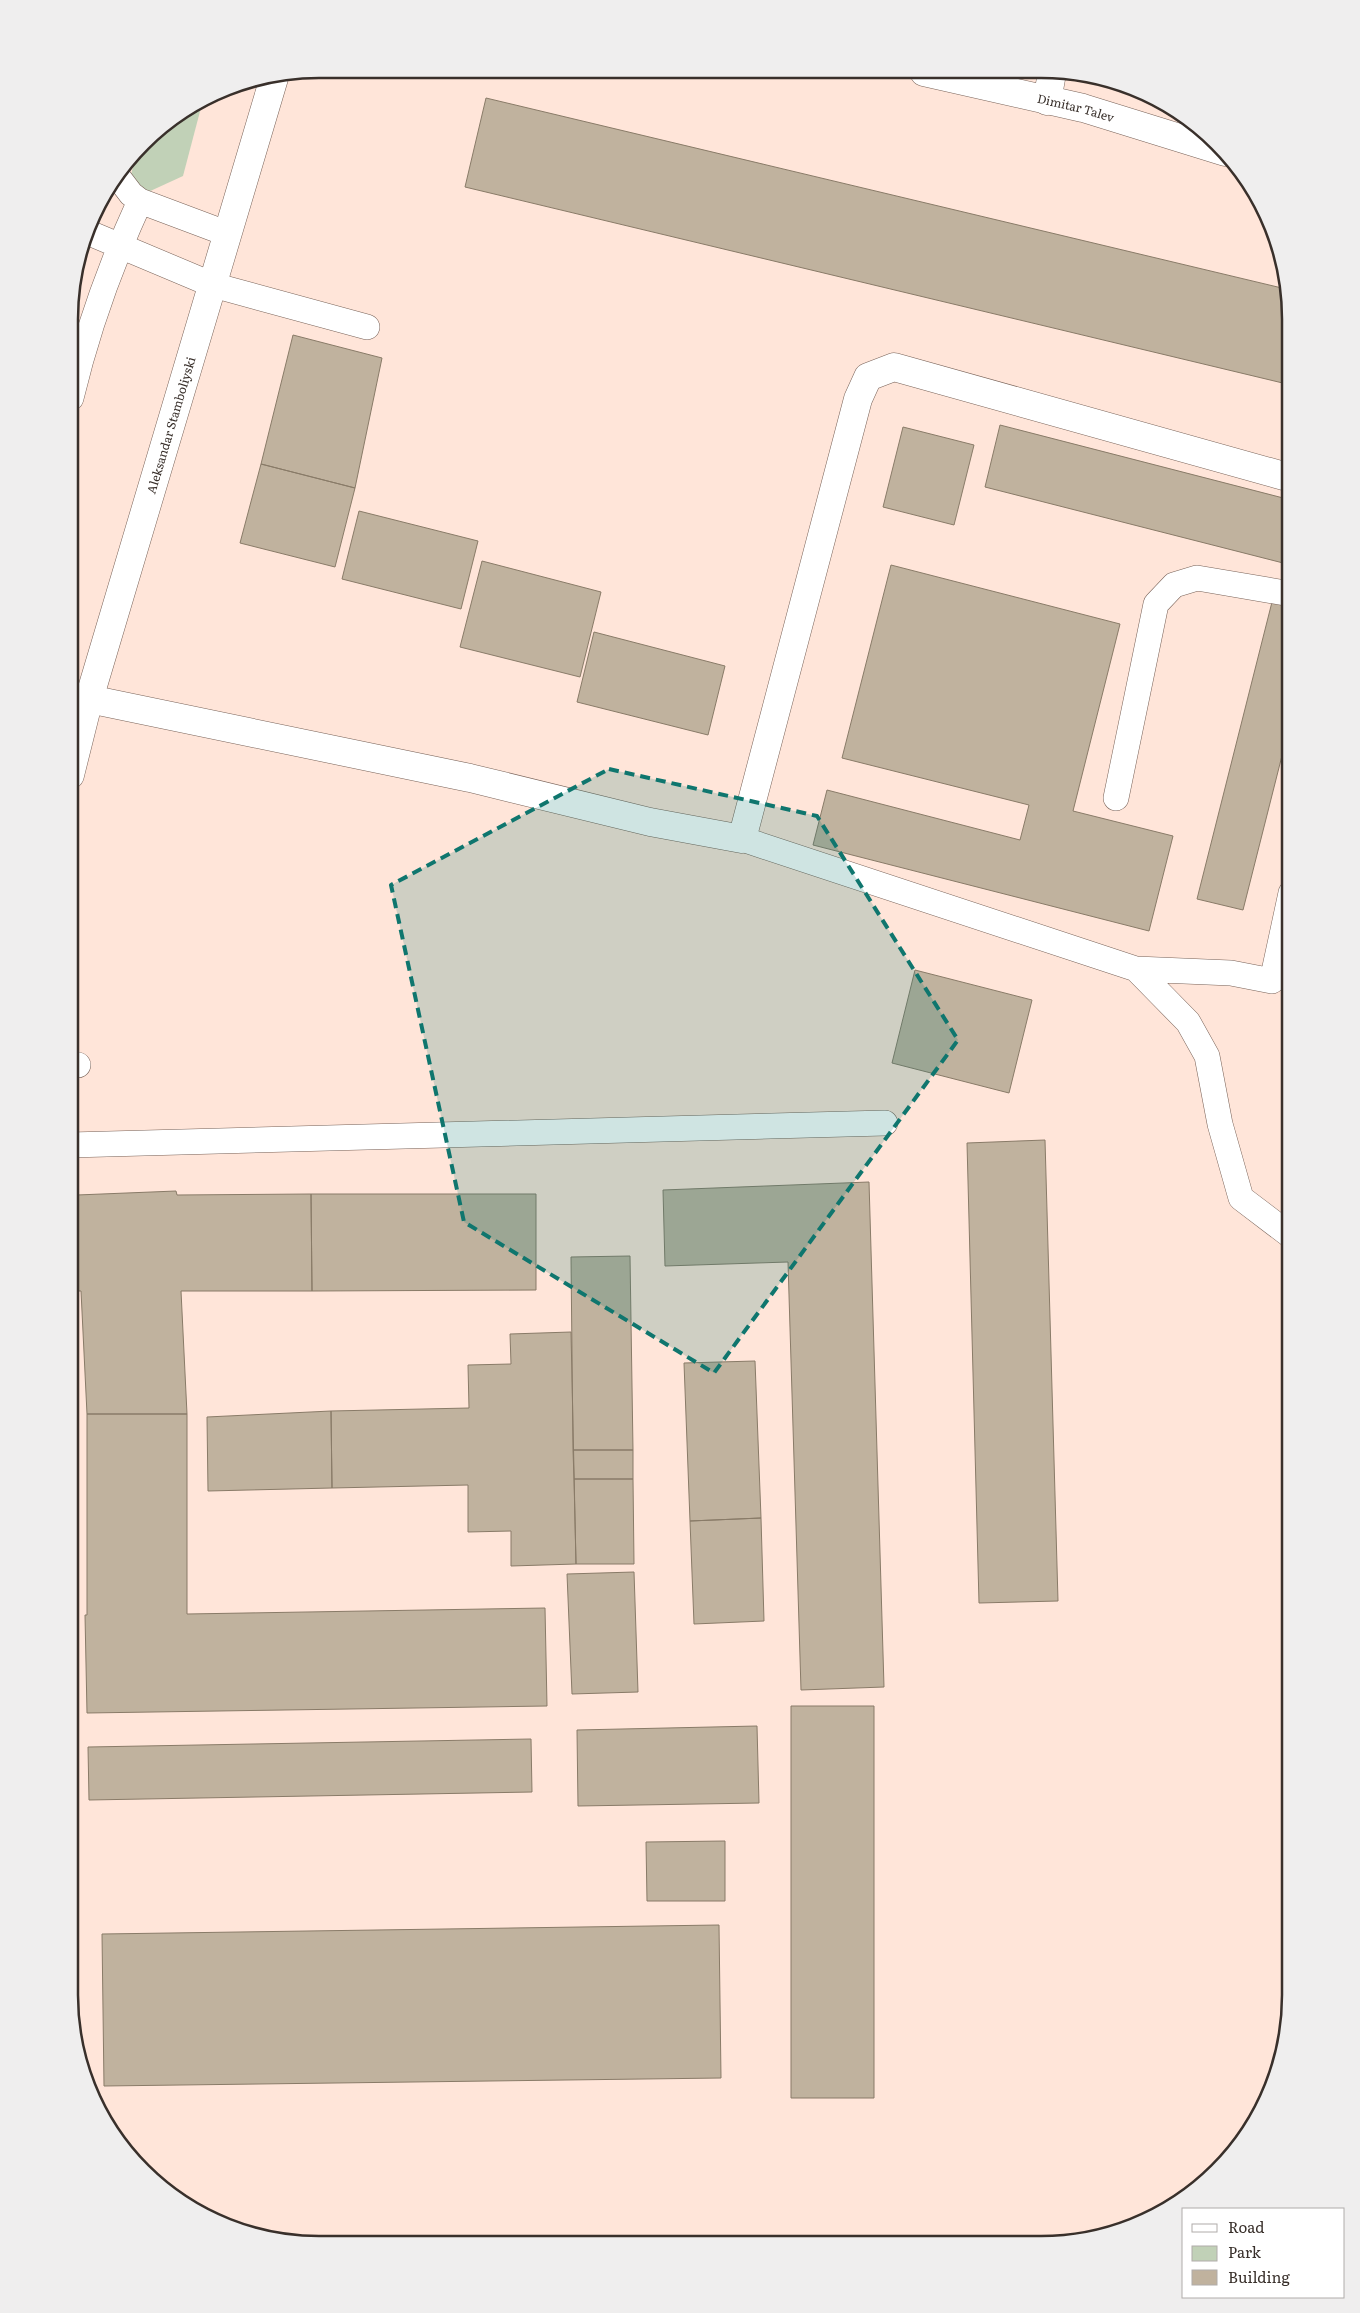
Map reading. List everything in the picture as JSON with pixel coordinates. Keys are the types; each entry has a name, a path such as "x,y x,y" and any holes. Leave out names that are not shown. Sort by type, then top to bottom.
{"street":[{"name":"Dimitar Talev","path":"949,78 1082,108 1212,148"},
{"path":"1047,101 1051,78"},
{"name":"Aleksandar Stamboliyski","path":"78,743 89,700 273,82"},
{"path":"89,700 470,778 650,822 742,839 858,399 868,377 894,367 1282,475"}],"lane":[{"path":"121,181 140,201 228,234"},
{"path":"78,355 119,246 140,201"},
{"path":"93,234 213,285 368,327"},
{"path":"1116,798 1156,604 1174,585 1197,578 1282,592"},
{"path":"742,839 1136,969 1230,973 1272,981 1282,935"},
{"path":"1136,969 1188,1022 1206,1056 1220,1124 1241,1198 1282,1229"},
{"path":"78,1145 886,1123"}],"highlighted area":[{"path":"609,769 817,816 958,1040 714,1373 464,1222 391,885"}],"green space":[{"path":"201,108 183,176 146,193 130,179 134,164 148,148 172,127"}],"building":[{"path":"486,98 1280,288 1282,303 1282,383 465,187"},
{"path":"293,335 382,358 355,488 261,464"},
{"path":"1000,425 1282,498 1282,563 985,487"},
{"path":"903,427 974,445 954,525 883,507"},
{"path":"261,464 355,488 335,567 240,543"},
{"path":"359,511 478,541 461,609 342,579"},
{"path":"482,561 601,592 580,677 460,647"},
{"path":"891,565 1120,624 1073,811 1173,836 1149,931 813,845 827,790 1020,840 1029,805 842,758"},
{"path":"1272,602 1282,605 1282,756 1243,910 1197,899"},
{"path":"594,632 725,666 708,735 577,702"},
{"path":"915,970 1032,1000 1009,1093 892,1063"},
{"path":"1045,1140 1058,1601 979,1603 967,1143"},
{"path":"869,1182 884,1687 801,1690 788,1262 665,1266 663,1190"},
{"path":"176,1191 177,1195 311,1194 312,1291 181,1291 187,1414 87,1414 81,1291 78,1291 78,1195"},
{"path":"311,1194 536,1194 536,1290 312,1291"},
{"path":"630,1256 633,1450 573,1450 571,1257"},
{"path":"571,1332 576,1564 511,1566 511,1531 468,1532 468,1485 332,1488 331,1411 469,1408 468,1365 511,1364 510,1334"},
{"path":"755,1361 761,1518 690,1521 684,1363"},
{"path":"331,1411 332,1488 208,1491 207,1417"},
{"path":"87,1414 187,1414 187,1614 545,1608 547,1706 87,1713 85,1615 87,1615"},
{"path":"573,1450 633,1450 633,1479 574,1479"},
{"path":"574,1479 633,1479 634,1564 576,1564"},
{"path":"761,1518 764,1621 694,1624 690,1521"},
{"path":"634,1572 638,1692 572,1694 567,1574"},
{"path":"791,1706 874,1706 874,2098 791,2098"},
{"path":"757,1726 759,1803 578,1806 577,1730"},
{"path":"531,1739 532,1792 89,1800 88,1747"},
{"path":"725,1841 725,1901 647,1901 646,1842"},
{"path":"719,1925 721,2078 104,2086 102,1934"}]}
